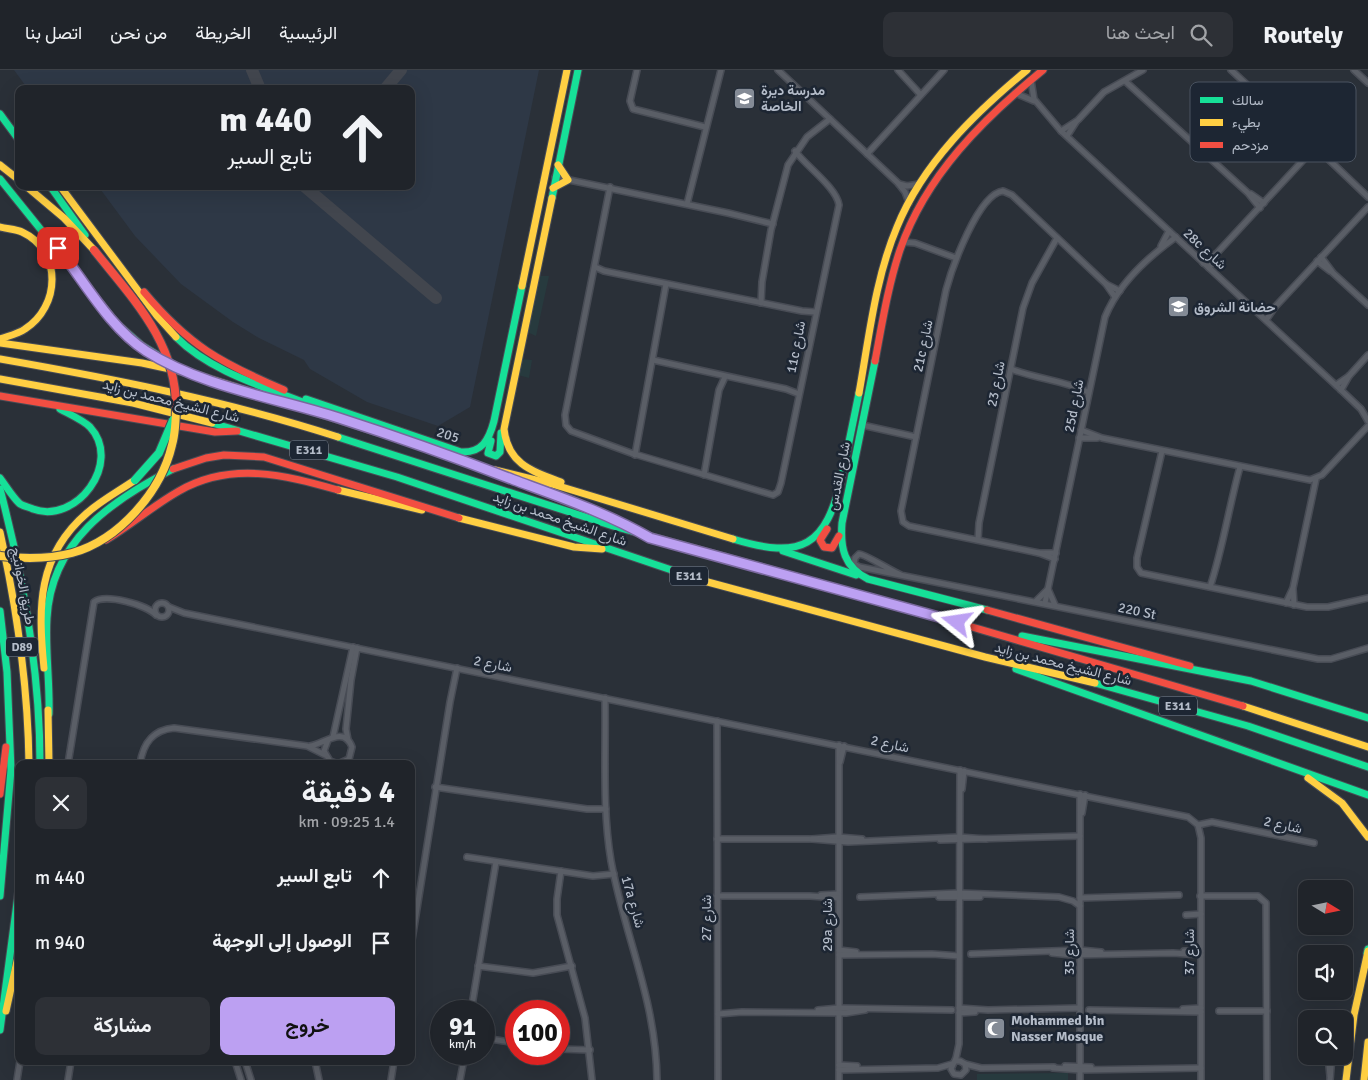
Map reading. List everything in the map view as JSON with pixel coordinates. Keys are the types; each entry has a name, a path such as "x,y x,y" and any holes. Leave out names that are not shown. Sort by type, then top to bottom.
{"main road":[{"name":"205","path":"127,276 138,284 174,328 211,357 249,375 336,410 468,453 478,451 486,443 496,414 567,70"},
{"path":"496,414 493,434 487,451 492,456 496,456 500,452 501,432 506,416 578,70"},
{"name":"شارع القدس","path":"481,467 545,482 698,529 771,548 794,547 820,531 832,515 840,485 883,271 899,223 920,183 936,160 965,127 1027,70"},
{"name":"شارع القدس","path":"859,576 849,567 843,556 840,544 842,524 892,274 902,242 922,201 945,167 973,134 1015,93 1043,70"},
{"path":"0,114 15,135"},
{"path":"555,126 556,141 550,172 555,177"},
{"path":"0,165 15,177"},
{"path":"553,188 568,180 558,165"},
{"path":"0,179 132,340 162,360 198,376"},
{"path":"31,190 64,218 94,250"},
{"path":"53,190 94,250 158,336 170,362 176,403 177,419 173,444 160,477 138,509 94,544"},
{"path":"63,190 168,328 198,354 230,373 338,418"},
{"path":"892,274 886,272 899,223"},
{"path":"0,226 15,229 36,242 49,262 53,286 46,310 39,320 20,334 0,339"},
{"path":"0,343 148,364 198,376 338,418 481,467 604,515 650,538"},
{"name":"شارع الشيخ محمد بن زايد","path":"0,359 128,382 276,418 650,538 992,632 1277,716 1368,747"},
{"name":"شارع الشيخ محمد بن زايد","path":"0,379 133,403 240,430 397,477 687,576 986,657 1085,680 1248,726 1368,767"},
{"path":"0,396 215,432 240,430"},
{"path":"0,478 9,492 24,505 33,509 53,512 77,504 96,482 100,472 101,453 94,433 76,416 38,402"},
{"path":"49,714 39,620 41,595 50,564 66,535 87,513 135,480 149,467 160,452 169,434 176,403"},
{"path":"506,416 506,444 517,461 530,471 575,488 588,496"},
{"path":"49,760 47,612 50,590 65,552 87,525 152,479 169,470 203,458 221,455 258,456 445,514"},
{"path":"0,556 55,556 111,538 181,490 215,476 240,471 275,473 369,498 445,514 574,547 610,550"},
{"path":"840,485 835,515 820,540 824,547 829,549 834,546 842,524"},
{"path":"0,489 20,565 30,621 38,699 40,760"},
{"name":"طريق الخوانيج","path":"0,532 12,585 21,642 27,700 29,760"},
{"path":"771,548 810,558 859,576 1114,643 1207,672"},
{"name":"طريق الخوانيج","path":"0,611 7,672 10,791 0,896"},
{"path":"992,632 1070,644 1250,681 1368,718"},
{"path":"986,657 1081,694 1368,795"},
{"path":"1328,704 1368,711"},
{"path":"0,794 9,729"},
{"path":"1284,765 1332,792 1346,805 1368,837"},
{"path":"0,1030 15,918"},
{"path":"1346,1080 1354,1015 1368,951"},
{"path":"0,1035 15,969"},
{"path":"1364,1080 1368,1042"}],"street":[{"path":"637,70 630,101 633,109 706,125"},
{"path":"689,204 691,187 721,70"},
{"path":"898,70 922,92"},
{"path":"870,156 922,92 944,70"},
{"path":"1067,136 1100,95 1143,70"},
{"path":"1231,70 1244,82"},
{"path":"1354,70 1368,83"},
{"path":"780,71 898,183 905,192 909,203"},
{"path":"1132,76 1139,92"},
{"path":"1031,80 1030,90 1036,103"},
{"path":"1125,80 1190,139"},
{"name":"28c شارع","path":"1015,93 1036,103 1067,136 1168,231 1336,385 1361,409 1368,420"},
{"path":"761,303 762,282 773,222 790,160 795,151 828,117"},
{"path":"1062,131 1078,120"},
{"path":"795,151 804,164"},
{"path":"790,160 804,164"},
{"path":"1215,162 1262,205"},
{"path":"1203,263 1217,253 1301,162"},
{"path":"1331,162 1368,197"},
{"name":"11c شارع","path":"701,475 765,495 772,495 778,492 814,314 838,208 838,199 834,192 804,164"},
{"path":"555,177 773,222"},
{"path":"898,183 912,186 920,183"},
{"path":"611,188 565,415 566,425 571,431 633,454 701,475 719,390 719,375"},
{"name":"21c شارع","path":"975,540 909,526 902,522 901,512 946,290 956,258 968,232 996,193 1004,191 1012,194 1057,238"},
{"path":"1264,318 1368,207"},
{"name":"25d شارع","path":"1161,246 1168,231"},
{"name":"25d شارع","path":"1045,603 1102,325 1115,297 1120,291 1161,246 1176,237"},
{"path":"1057,238 1106,284 1115,297"},
{"name":"شارع 23","path":"975,540 1022,308 1032,282 1057,238"},
{"path":"902,242 915,242 956,258"},
{"name":"شارع 23","path":"1047,254 1062,243"},
{"path":"1209,268 1217,253"},
{"path":"1319,259 1368,305"},
{"path":"594,269 814,314"},
{"path":"754,301 762,282"},
{"path":"633,454 668,284"},
{"path":"1106,284 1120,291"},
{"path":"1341,390 1349,376 1368,355"},
{"path":"653,362 799,391"},
{"path":"1011,369 1024,375 1074,386 1088,392"},
{"path":"1009,376 1024,375"},
{"path":"719,390 725,376"},
{"path":"1336,385 1349,376"},
{"path":"1074,386 1089,384"},
{"name":"28c شارع","path":"1361,409 1368,412"},
{"path":"862,425 916,437"},
{"path":"1286,603 1293,588 1312,496 1319,477 1368,426"},
{"path":"1081,430 1102,438 1237,466 1310,480 1319,477"},
{"path":"1079,438 1102,438"},
{"path":"1160,450 1137,567 1141,573 1294,605 1321,608 1368,598"},
{"path":"1213,588 1237,466"},
{"path":"1310,480 1312,496"},
{"path":"975,540 1055,556"},
{"name":"220 St","path":"901,575 880,566 864,555 859,554 855,558 854,564 860,568 1036,601 1318,659 1331,658 1368,648"},
{"path":"1293,588 1294,605"},
{"path":"1036,601 1048,589 1055,605"},
{"path":"69,760 94,602 100,598 106,598 144,606 161,618 184,613"},
{"path":"156,615 157,605 164,603 184,613"},
{"path":"167,616 169,607"},
{"name":"شارع 2","path":"184,613 1184,816 1198,825 1212,822 1314,843"},
{"path":"325,755 324,747 333,736 355,647"},
{"path":"347,760 352,751 348,740 347,726 352,664"},
{"name":"شارع 2","path":"415,921 455,668"},
{"name":"17a شارع","path":"607,699 606,809 608,838 614,874 646,991 654,1030 657,1080"},
{"name":"شارع 27","path":"718,1080 717,755 719,721"},
{"path":"141,760 148,741 156,733 168,729 307,746 325,755 329,760"},
{"path":"333,736 341,736 348,740"},
{"path":"307,746 328,740"},
{"name":"29a شارع","path":"839,1080 838,769 842,746"},
{"path":"954,1076 954,1063 959,1044 960,799 962,771"},
{"path":"436,787 587,809 606,809"},
{"name":"شارع 35","path":"1080,1080 1080,824 1083,795"},
{"name":"شارع 37","path":"1198,825 1201,838 1201,1080"},
{"path":"717,839 1080,839"},
{"path":"467,857 593,876 614,874"},
{"path":"473,1000 496,862"},
{"path":"562,871 557,899 557,915 572,966 590,1050 592,1080"},
{"path":"1080,895 1178,895"},
{"path":"717,896 838,896"},
{"path":"1200,896 1255,896 1263,899 1267,906 1267,1080"},
{"path":"860,897 1059,897 1080,906"},
{"path":"1186,915 1200,914"},
{"path":"971,954 1080,952 1201,953"},
{"path":"839,953 959,954"},
{"path":"478,966 533,973 572,966"},
{"path":"718,1011 952,1010"},
{"path":"959,1010 1080,1010"},
{"path":"1089,1010 1201,1010"},
{"path":"1219,1011 1267,1011"},
{"path":"959,1044 964,1063 963,1076"},
{"path":"570,1049 590,1050"},
{"path":"839,1067 938,1068 954,1063 964,1063 982,1068 1201,1068"},
{"path":"17,1080 19,1065"},
{"path":"68,1080 70,1065"},
{"path":"236,1065 241,1080"},
{"path":"246,1065 251,1080"},
{"path":"316,1065 319,1080"},
{"path":"391,1078 393,1065"},
{"path":"460,1080 462,1065"},
{"path":"1329,1065 1330,1078"},
{"path":"1330,1078 1331,1065"},
{"path":"938,1068 954,1076 963,1076 982,1068"}],"shaded area":[{"path":"14,70 539,70 470,407 438,426 367,402 310,369 304,360 259,338 233,322 181,284 135,236 101,190 415,190 415,85 25,85"}],"green space":[{"path":"549,276 536,336 527,332 538,278"},
{"path":"522,359 532,360 529,378 518,375"},
{"path":"1068,1073 1068,1080 977,1080 977,1074"}],"taxiway":[{"path":"252,70 258,85"},
{"path":"388,85 401,70"},
{"path":"309,190 436,298"}],"traffic: fast":[{"path":"552,198 578,70"},
{"path":"0,114 15,135"},
{"path":"0,179 117,324 141,345 174,365"},
{"path":"53,190 85,235"},
{"path":"306,399 461,452 468,452 479,448 490,434 494,421 522,286"},
{"path":"176,337 190,350 224,370 315,407"},
{"path":"875,361 842,523 842,541 845,556 854,569 868,579 987,610"},
{"path":"733,539 777,548 794,547 807,542 819,533 828,519 836,500 859,393"},
{"path":"0,478 20,504 49,512 65,508 79,500 90,488 98,473 101,457 99,442 87,424 60,409"},
{"path":"135,480 159,453 173,420"},
{"path":"212,423 397,477 704,581"},
{"path":"491,441 488,453 496,456 500,452 501,433"},
{"path":"338,437 613,526 725,557"},
{"path":"396,438 481,467 633,528"},
{"path":"49,714 47,618 51,591 60,567 72,546 88,527 107,510 127,495 173,469"},
{"path":"0,489 9,523 29,625 37,694 40,760"},
{"path":"783,551 856,575"},
{"path":"0,611 7,672 11,770 0,896"},
{"path":"1022,636 1251,681 1368,718"},
{"path":"1016,669 1368,795"},
{"path":"1095,683 1248,726 1368,767"},
{"path":"0,1030 15,918"},
{"path":"1367,953 1368,949"}],"traffic: slow":[{"path":"522,286 567,70"},
{"path":"859,393 883,267 889,247 908,204 921,182 952,141 988,104 1027,70"},
{"path":"0,165 15,177"},
{"path":"553,188 568,180 558,165"},
{"path":"31,190 64,218 94,250"},
{"path":"63,190 157,316 176,337"},
{"path":"552,198 504,429 506,441 516,458 531,470 561,482"},
{"path":"0,227 20,231 35,241 45,252 50,265 52,279 50,294 45,307 37,319 22,331 0,339"},
{"path":"0,343 142,363 198,375 396,438"},
{"path":"0,359 170,392 254,412 338,437"},
{"path":"0,379 133,403 212,423"},
{"path":"0,556 36,558 72,553 89,547 121,526 136,512 148,496 166,463 174,434 176,403"},
{"path":"495,470 552,484 733,539"},
{"path":"44,668 41,624 44,584 58,547 87,513 135,480"},
{"path":"338,490 422,510"},
{"path":"459,518 574,547 602,549"},
{"path":"0,532 12,590 24,676 29,760"},
{"path":"725,557 910,609"},
{"path":"704,581 985,657 1095,683"},
{"path":"1243,706 1368,747"},
{"path":"48,710 49,760"},
{"path":"1308,778 1342,803 1368,837"},
{"path":"1346,1080 1354,1015 1368,951"},
{"path":"6,1011 15,970"},
{"path":"1364,1080 1368,1042"}],"traffic: jam":[{"path":"875,361 892,277 900,250 911,223 925,197 941,173 978,129 1043,70"},
{"path":"94,250 137,304 161,343 169,363 174,385 176,409"},
{"path":"144,292 160,311 191,340 242,371 284,390"},
{"path":"0,396 215,432 237,431"},
{"path":"173,469 206,458 224,455 264,457 459,518"},
{"path":"106,540 179,491 218,476 238,474 278,476 338,490"},
{"path":"827,529 820,540 824,547 832,548 839,536"},
{"path":"910,609 1243,706"},
{"path":"987,610 1190,666"},
{"path":"0,794 6,747"}],"place":[{"name":"مدرسة ديرة الخاصة","path":"745,98"},
{"name":"حضانة الشروق","path":"1178,307"},
{"name":"Mohammed bin Nasser Mosque","path":"995,1028"}],"route":[{"path":"58,248 119,327 132,340 162,360 198,376 338,418 481,467 628,525 650,538 957,622"}]}
